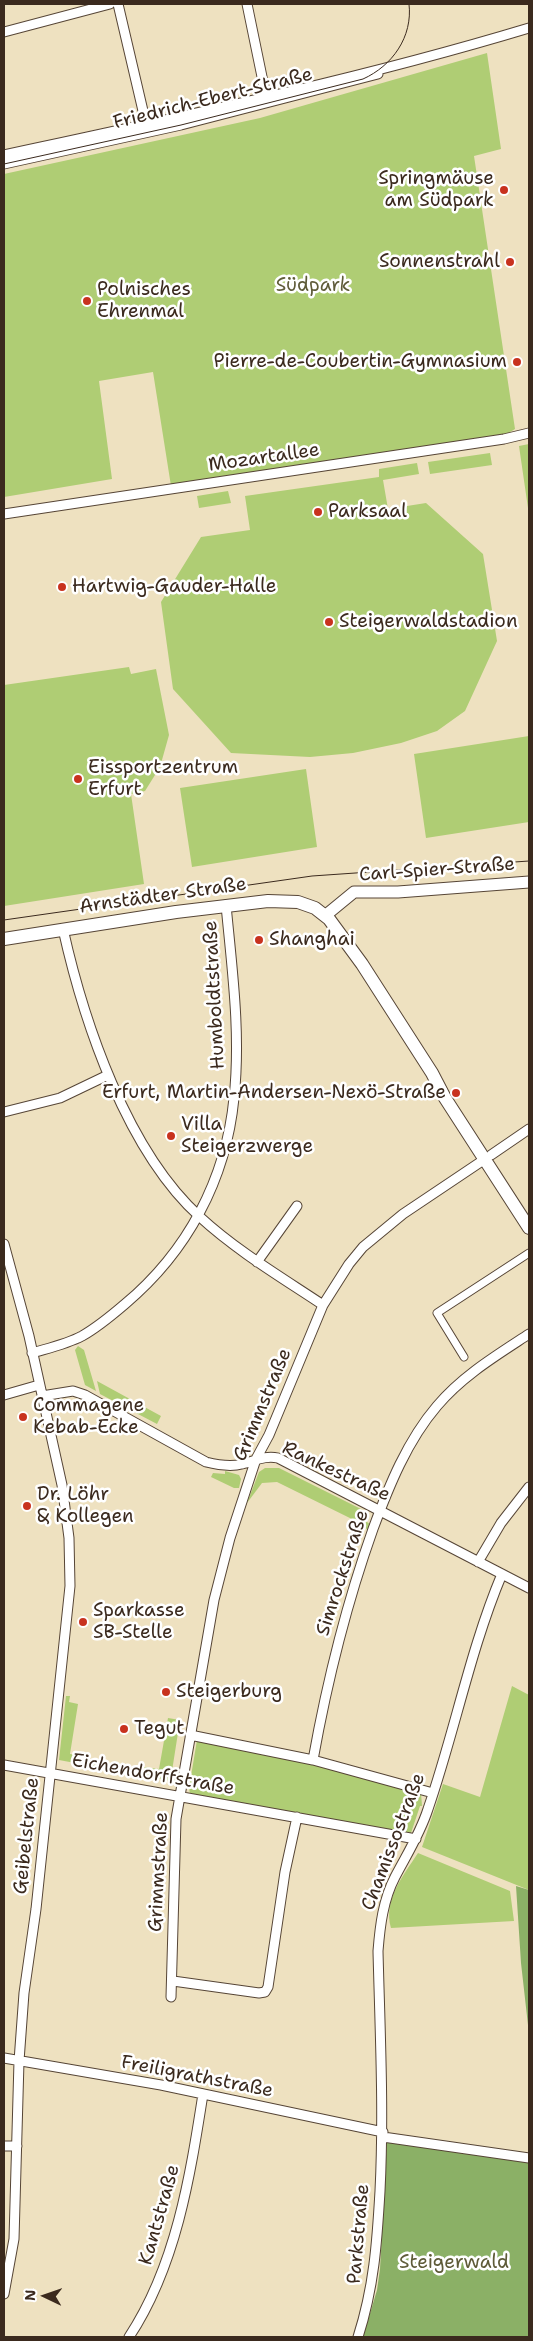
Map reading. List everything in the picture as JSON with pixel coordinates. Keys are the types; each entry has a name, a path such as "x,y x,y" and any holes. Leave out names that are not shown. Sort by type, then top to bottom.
{"main road":[{"name":"Arnstädter Straße","path":"4,939 226,905 284,900 298,902 326,915"},
{"path":"326,915 362,964 432,1073 452,1096 529,1228"},
{"path":"488,1157 529,1214"}],"street":[{"path":"4,32 110,4"},
{"path":"118,4 147,128"},
{"path":"247,4 267,100"},
{"name":"Friedrich-Ebert-Straße","path":"4,164 267,100 428,58 529,28"},
{"name":"Friedrich-Ebert-Straße","path":"4,155 147,128"},
{"name":"Mozartallee","path":"4,514 494,441 529,433"},
{"name":"Carl-Spier-Straße","path":"326,915 354,892 398,892 529,882"},
{"name":"Humboldtstraße","path":"32,1354 75,1339 99,1326 149,1284 170,1258 199,1216 223,1161 231,1128 234,1096 236,1020 226,905"},
{"path":"63,929 82,998 108,1075 147,1150 166,1179 199,1216 257,1262 324,1305"},
{"path":"4,1112 60,1098 108,1075"},
{"name":"Grimmstraße","path":"171,1996 173,1981 173,1892 176,1819 214,1600 230,1538 256,1459 269,1435 324,1305 349,1264 377,1234 403,1214 529,1129"},
{"path":"257,1262 298,1206"},
{"name":"Geibelstraße","path":"4,1244 62,1485 69,1538 70,1586 24,1994 19,2061 14,2239 4,2294"},
{"path":"464,1357 437,1313 529,1253"},
{"name":"Simrockstraße","path":"313,1760 336,1651 360,1565 380,1510 405,1454 438,1404 476,1370 529,1334"},
{"path":"4,1395 38,1385"},
{"name":"Rankestraße","path":"42,1396 73,1391 85,1395 206,1462 234,1466 256,1459 278,1458 529,1588"},
{"path":"478,1562 501,1523 529,1487"},
{"name":"Chamissostraße","path":"383,2134 378,1951 384,1903 394,1878 416,1840 433,1793 480,1628 502,1574"},
{"path":"190,1735 313,1760 433,1793"},
{"name":"Eichendorffstraße","path":"4,1765 416,1840"},
{"path":"173,1981 259,1994 265,1992 268,1987 285,1872 297,1818"},
{"name":"Freiligrathstraße","path":"4,2058 203,2094 383,2134 529,2158"},
{"name":"Kantstraße","path":"129,2337 151,2298 172,2241 194,2151 203,2094"},
{"name":"Parkstraße","path":"358,2337 368,2304 375,2267 383,2134"},
{"path":"4,2146 17,2146"}],"green space":[{"name":"Südpark","path":"487,53 501,149 474,156 515,429 502,437 171,486 153,372 99,381 112,479 4,497 4,174 260,118"},
{"path":"529,444 529,515 519,446"},
{"path":"490,453 492,465 430,474 428,462"},
{"name":"Steigerwaldstadion","path":"417,463 419,474 383,480 388,509 426,503 483,554 497,641 465,711 437,731 401,743 353,753 310,757 231,753 173,689 161,602 201,537 250,530 245,496 379,477 379,469"},
{"path":"228,491 231,503 199,508 197,496"},
{"name":"Eissportzentrum Erfurt","path":"129,667 131,674 156,669 169,735 160,767 145,791 131,794 144,884 4,906 4,685"},
{"path":"529,736 529,822 426,838 414,754"},
{"path":"306,769 317,847 192,867 180,788"},
{"path":"78,1346 84,1350 96,1391 85,1385 75,1350"},
{"path":"97,1381 161,1416 157,1424 100,1394"},
{"path":"265,1468 279,1468 367,1512 367,1522 370,1524 367,1530 364,1525 277,1482 262,1483 247,1503 259,1472"},
{"path":"225,1471 239,1475 241,1479 239,1488 234,1488 211,1477 213,1473 225,1474"},
{"path":"512,1686 529,1695 529,1890 422,1847 443,1784 480,1797"},
{"path":"66,1696 70,1696 69,1702 78,1704 70,1754 77,1755 76,1762 114,1768 115,1761 123,1765 123,1772 59,1760"},
{"path":"168,1718 180,1720 172,1771 179,1772 177,1782 142,1776 143,1767 159,1769"},
{"path":"197,1740 312,1763 421,1793 422,1806 420,1806 411,1833 190,1794 189,1788"},
{"path":"418,1853 510,1891 514,1921 391,1928 389,1918 392,1898 401,1879"},
{"path":"516,1886 529,1890 529,2034 521,1963"},
{"name":"Steigerwald","path":"387,2140 529,2161 529,2337 363,2337 377,2290 380,2269"}],"tram line":[{"path":"4,164 181,125 363,79 383,66 398,49 408,28 409,4"},
{"path":"4,920 312,876 529,861"}],"place":[{"name":"Springmäuse am Südpark","path":"504,190"},
{"name":"Sonnenstrahl","path":"510,262"},
{"name":"Polnisches Ehrenmal","path":"87,301"},
{"name":"Pierre-de-Coubertin-Gymnasium","path":"517,362"},
{"name":"Parksaal","path":"318,512"},
{"name":"Hartwig-Gauder-Halle","path":"62,587"},
{"name":"Steigerwaldstadion","path":"329,622"},
{"name":"Eissportzentrum Erfurt","path":"78,779"},
{"name":"Shanghai","path":"259,940"},
{"name":"Erfurt, Martin-Andersen-Nexö-Straße","path":"456,1093"},
{"name":"Villa Steigerzwerge","path":"171,1136"},
{"name":"Commagene Kebab-Ecke","path":"23,1417"},
{"name":"Dr. Löhr & Kollegen","path":"27,1506"},
{"name":"Sparkasse SB-Stelle","path":"83,1622"},
{"name":"Steigerburg","path":"166,1692"},
{"name":"Tegut","path":"124,1729"}]}
